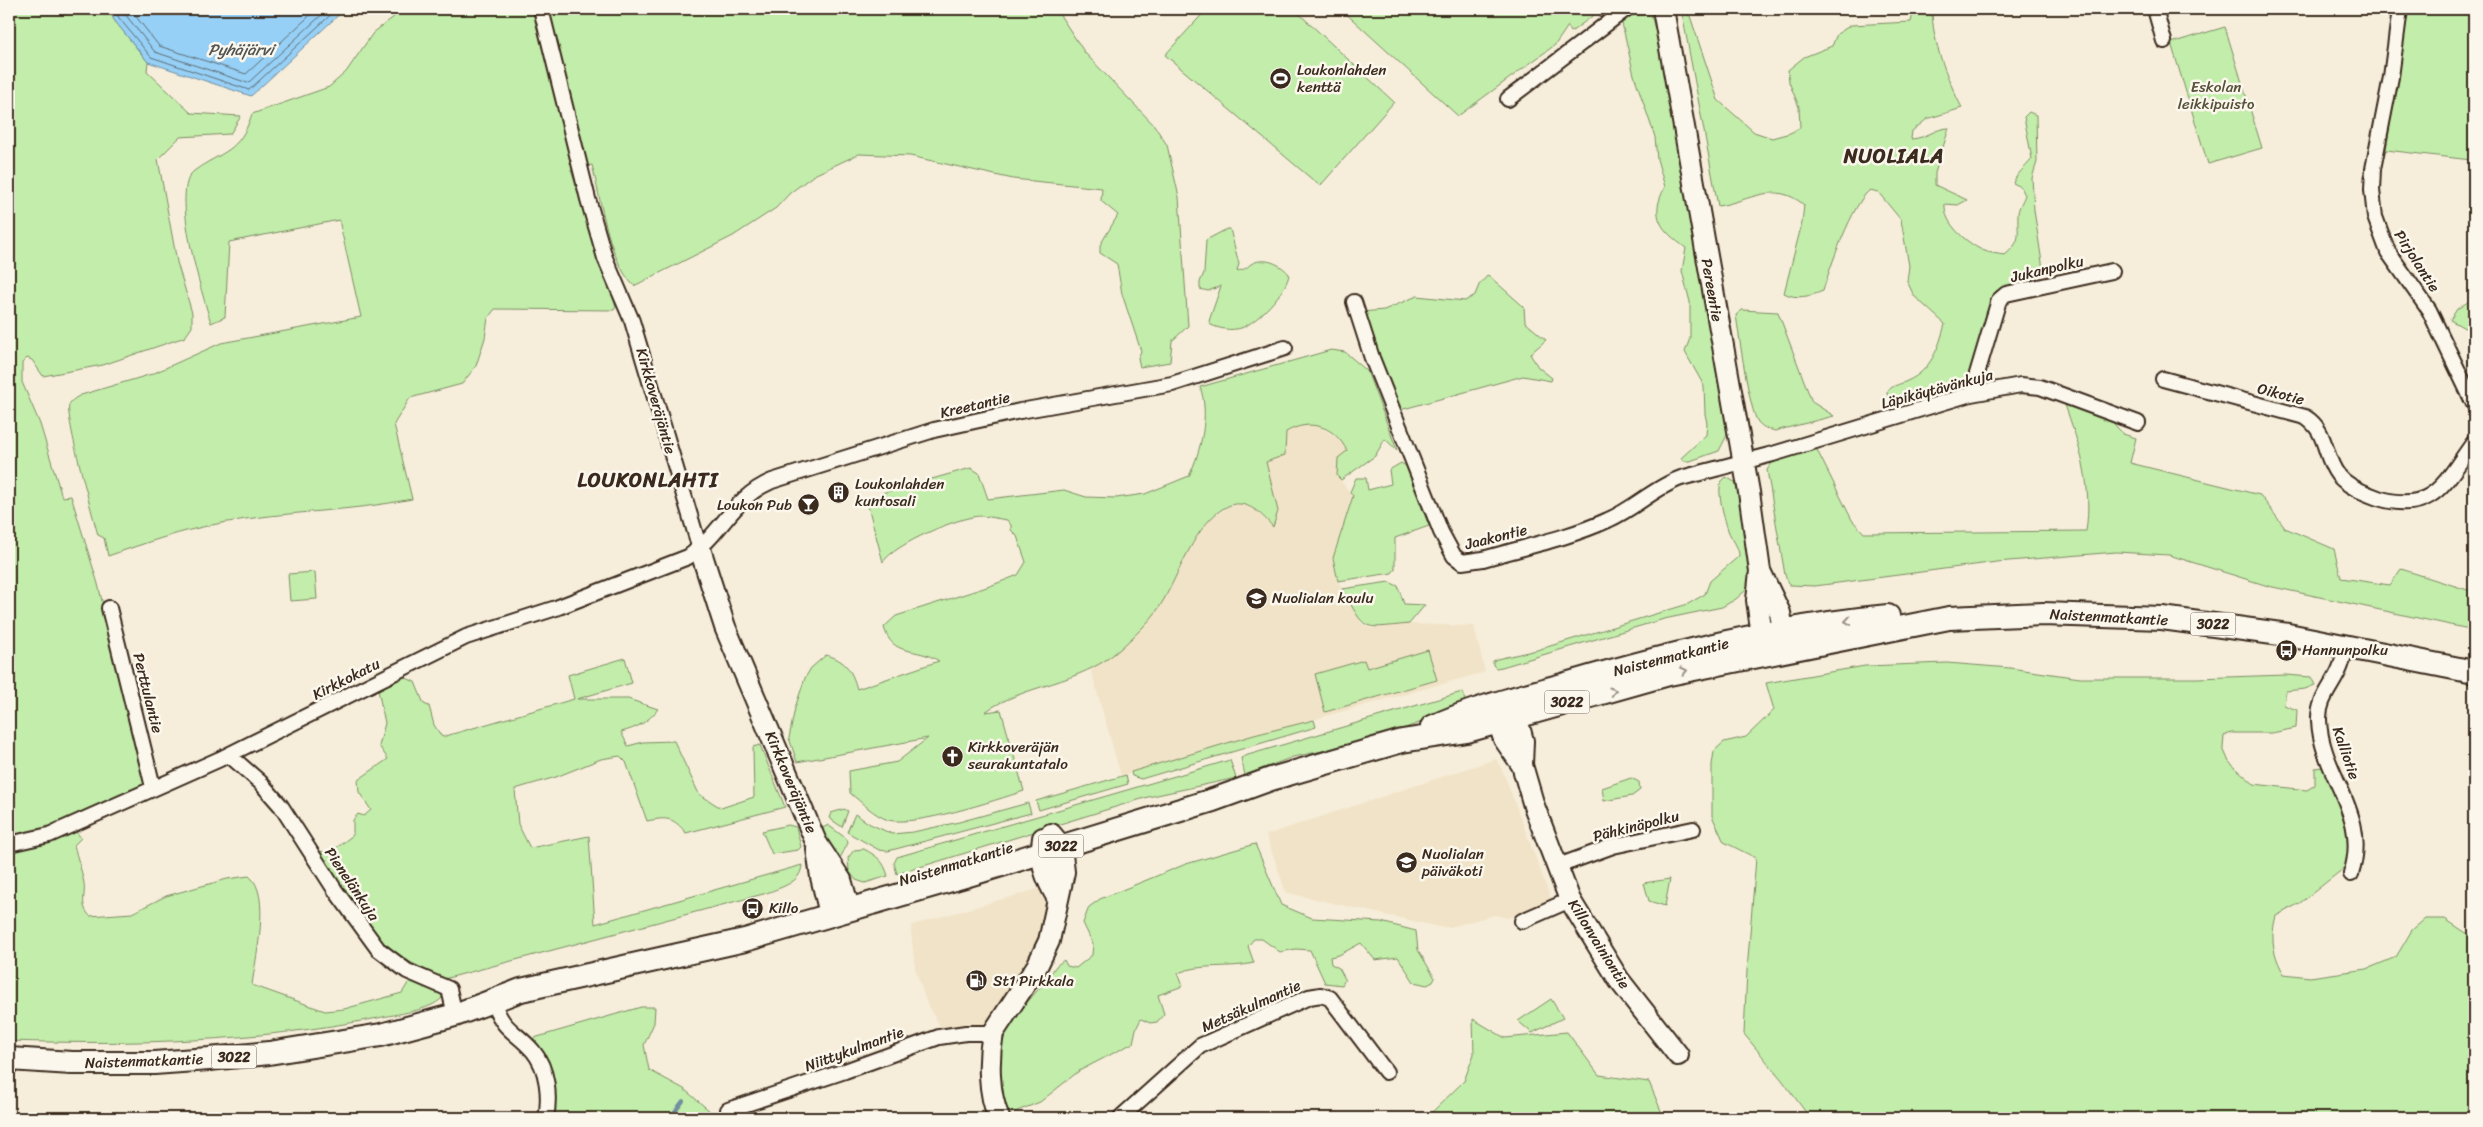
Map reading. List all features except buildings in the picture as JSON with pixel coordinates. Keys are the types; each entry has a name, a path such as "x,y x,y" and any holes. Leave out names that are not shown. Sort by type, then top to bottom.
{"main road":[{"name":"Naistenmatkantie","path":"9,1059 72,1063 145,1063 269,1053 372,1036 455,1015 644,962 720,934 838,905 1049,842 1213,800 1271,779 1402,741 1445,721 1505,711 1669,674 1774,642 1918,613 1949,618 2043,614 2162,618 2288,635 2474,672"}],"street":[{"name":"Kirkkoveräjäntie","path":"541,9 588,199 605,258 616,289 632,321 700,549 726,627 816,842 841,880 838,905"},
{"path":"1508,99 1626,9"},
{"name":"Pereentie","path":"1662,9 1744,462 1760,571 1780,613 1774,642"},
{"path":"2155,9 2164,41"},
{"name":"Pirjolantie","path":"2400,9 2391,77 2373,169 2372,190 2375,217 2388,252 2429,310 2474,404"},
{"name":"Jukanpolku","path":"1971,394 1999,300 2006,294 2112,271"},
{"name":"Jaakontie","path":"1354,302 1372,358 1441,532 1457,560 1462,562 1482,559 1578,531 1631,509 1672,481 1718,466 1744,462"},
{"name":"Kreetantie","path":"700,549 736,505 756,489 772,481 934,430 1020,411 1172,384 1285,348"},
{"name":"Oikotie","path":"2163,379 2305,417 2314,422 2321,433 2331,463 2345,481 2362,492 2394,502 2409,503 2422,501 2434,494 2474,442"},
{"name":"Läpikäytävänkuja","path":"1744,462 1971,394 2021,385 2040,387 2138,422"},
{"name":"Kirkkokatu","path":"9,844 49,835 229,755 466,637 556,608 688,557 700,549"},
{"name":"Perttulantie","path":"109,608 154,787"},
{"name":"Kalliotie","path":"2346,646 2340,668 2323,697 2319,720 2324,748 2345,799 2356,836 2356,855 2351,874"},
{"name":"Killonvainiontie","path":"1505,711 1510,750 1522,765 1540,824 1570,900 1619,980 1678,1055"},
{"name":"Pienelänkuja","path":"229,755 260,782 281,806 335,890 378,950 407,971 449,989 455,1015"},
{"name":"Pähkinäpolku","path":"1558,866 1613,846 1693,828"},
{"path":"999,1118 994,1101 991,1074 993,1033 1044,951 1052,930 1058,899 1045,877 1049,842"},
{"path":"1522,920 1570,900"},
{"name":"Metsäkulmantie","path":"1120,1118 1200,1046 1309,997 1321,995 1330,998 1386,1072"},
{"path":"494,1004 507,1029 531,1049 542,1064 547,1093 546,1118"},
{"name":"Niittykulmantie","path":"728,1110 939,1037 966,1033 993,1033"}],"shaded area":[{"name":"Nuolialan koulu","path":"1307,423 1316,425 1342,440 1348,451 1337,476 1353,496 1333,558 1338,581 1362,624 1370,628 1409,624 1474,626 1485,672 1121,776 1090,667 1118,651 1210,519 1229,506 1242,503 1254,509 1273,526 1278,511 1266,462 1286,432"},
{"name":"Nuolialan päiväkoti","path":"1496,759 1504,774 1552,901 1545,906 1508,918 1494,915 1450,927 1439,927 1288,893 1285,890 1266,835"},
{"path":"1041,888 1047,893 1048,916 1036,951 994,1020 982,1025 942,1030 927,1004 915,968 912,925"}],"green space":[{"path":"9,9 109,9 114,20 148,62 147,71 191,113 241,116 230,134 180,137 158,159 177,262 192,313 192,327 185,337 103,365 43,376 32,360 27,358 22,363 22,382 40,424 62,497 71,496 98,584 146,785 53,828 9,839"},
{"path":"404,9 1056,9 1085,53 1154,125 1167,145 1179,197 1188,326 1172,341 1170,362 1140,367 1138,358 1141,351 1122,294 1117,264 1100,253 1100,245 1118,215 1101,201 1102,188 1013,179 910,156 859,154 814,175 790,193 776,208 733,236 634,286 625,275 612,245 592,165 571,170 616,307 614,310 495,309 488,318 485,338 476,366 462,384 410,398 394,424 412,499 365,507 269,516 222,523 179,533 108,556 104,538 98,535 75,446 69,413 69,405 73,400 81,395 152,374 221,343 361,317 339,220 229,242 225,317 211,323 190,244 186,220 185,199 187,182 194,171 236,144 242,137 252,114 329,87 346,72 373,33"},
{"name":"Loukonlahden kenttä","path":"1207,9 1294,9 1394,102 1320,186 1165,55"},
{"path":"1341,9 1602,9 1571,32 1568,26 1555,45 1458,116"},
{"path":"1914,9 1932,9 1941,60 1962,108 1927,119 1912,131 1911,139 1949,128 1935,173 1935,185 1967,200 1958,205 1945,204 1948,218 1963,237 1982,250 2005,255 2011,250 2017,241 2018,212 2025,195 2021,187 2013,183 2019,173 2032,159 2024,117 2029,112 2036,115 2037,162 2032,178 2034,210 2043,269 2030,282 1996,291 1987,311 1970,373 1965,379 1901,399 1889,399 1887,392 1893,386 1915,377 1928,365 1937,350 1945,324 1914,296 1907,281 1909,266 1901,220 1878,192 1870,190 1863,197 1849,222 1823,291 1809,296 1798,297 1784,293 1802,223 1804,205 1783,194 1772,193 1718,206 1682,13 1690,16 1718,100 1754,132 1772,138 1800,128 1799,107 1789,82 1788,70 1804,57 1832,46 1837,34 1851,25 1911,22"},
{"path":"2408,9 2474,9 2474,163 2471,160 2386,150"},
{"path":"1651,14 1664,64 1722,393 1727,435 1719,451 1690,461 1683,461 1681,458 1706,435 1707,423 1704,386 1685,352 1690,338 1690,302 1682,271 1686,248 1664,229 1658,215 1660,197 1665,187 1657,159 1655,137 1634,75 1621,19 1627,16"},
{"name":"Eskolan leikkipuisto","path":"2225,27 2262,148 2208,164 2171,43"},
{"path":"1230,229 1239,264 1237,271 1256,262 1267,261 1277,264 1289,274 1278,297 1263,313 1248,325 1233,329 1211,325 1209,321 1221,286 1208,291 1200,289 1200,282 1204,273 1206,240"},
{"path":"1488,275 1524,307 1525,322 1546,340 1530,354 1538,367 1552,378 1551,381 1523,376 1400,410 1361,312 1384,310 1417,296 1465,301 1475,295 1479,285"},
{"path":"2474,298 2474,333 2450,320 2457,309"},
{"path":"1742,310 1778,312 1812,402 1834,416 1775,431 1764,427 1758,422 1751,403 1736,315"},
{"path":"1331,350 1345,352 1367,371 1397,450 1385,439 1375,456 1341,480 1337,476 1338,458 1347,451 1336,436 1329,430 1313,425 1295,428 1286,432 1285,455 1266,462 1278,511 1273,527 1259,513 1241,504 1228,506 1216,513 1197,536 1167,594 1152,618 1119,650 1087,671 1017,695 985,712 1001,710 1024,791 936,816 917,820 888,820 873,812 850,793 849,771 897,762 928,738 797,762 789,738 795,708 805,678 811,668 826,655 833,657 847,667 857,689 939,661 899,647 888,637 884,627 896,616 990,586 1018,575 1026,562 1017,536 1011,530 1011,525 1007,520 980,516 943,526 913,540 900,547 883,562 868,506 882,493 971,468 979,473 988,499 1064,490 1086,497 1116,498 1145,494 1189,476 1203,432 1204,409 1200,387"},
{"path":"2064,402 2109,418 2123,434 2136,438 2130,463 2260,495 2285,528 2334,549 2341,578 2390,585 2401,569 2474,592 2474,630 2268,586 2169,555 2116,552 1997,562 1815,586 1790,585 1785,575 1767,470 1776,457 1815,446 1852,520 1864,533 2086,531 2088,497 2086,481 2075,434"},
{"path":"1401,463 1406,466 1429,526 1395,538 1395,569 1392,573 1338,581 1333,558 1353,496 1350,492 1356,478 1366,478 1368,490 1391,484 1389,470"},
{"path":"1726,477 1738,484 1750,578 1746,590 1736,599 1722,607 1664,619 1502,667 1496,668 1493,665 1493,661 1497,659 1537,650 1688,604 1705,594 1710,581 1739,556 1738,549 1728,530 1720,499 1721,482"},
{"path":"315,572 317,599 290,601 288,574"},
{"path":"1389,582 1398,586 1404,604 1425,605 1409,624 1381,627 1366,624 1356,613 1342,589"},
{"path":"1428,650 1437,680 1325,712 1315,674 1364,660 1367,668"},
{"path":"625,658 632,683 577,699 628,699 658,709 642,724 621,732 628,746 643,742 674,741 699,794 721,808 754,797 753,747 760,745 785,807 686,833 673,821 660,819 647,821 626,762 620,756 601,759 556,777 515,789 518,824 530,848 589,836 595,924 802,865 798,876 789,884 767,893 444,979 410,962 383,943 317,851 331,852 353,835 353,820 358,814 364,816 371,810 359,792 358,780 388,759 379,746 385,723 378,690 404,677 415,682 424,704 429,706 434,725 442,737 574,699 568,675"},
{"path":"1947,663 2010,668 2080,678 2197,678 2286,675 2311,677 2315,685 2305,689 2286,691 2284,705 2297,710 2296,728 2272,733 2231,733 2224,736 2223,748 2229,762 2254,784 2307,790 2315,785 2315,768 2322,767 2335,789 2344,813 2349,852 2348,865 2300,903 2276,916 2273,939 2277,960 2284,974 2310,977 2367,969 2396,957 2412,930 2425,919 2445,919 2474,938 2474,1118 1810,1118 1744,1034 1756,858 1724,842 1712,816 1712,765 1714,751 1724,742 1746,737 1774,710 1766,683 1865,666"},
{"path":"1462,692 1467,706 1394,732 1351,745 1293,757 1245,775 1241,758 1248,755"},
{"path":"1314,720 1316,727 1141,779 1132,776 1131,772 1254,735"},
{"path":"1230,760 1236,778 1148,797 897,874 894,863 897,857"},
{"path":"1126,775 1128,784 1039,810 1036,801"},
{"path":"1631,778 1639,782 1640,790 1632,796 1604,801 1602,788"},
{"path":"1028,803 1031,813 888,851 879,850 847,832 855,814 870,824 892,834 913,832 959,822"},
{"path":"844,809 848,811 842,827 829,818 831,813"},
{"path":"788,825 796,827 801,847 798,850 772,854 762,831"},
{"path":"828,825 847,839 848,843 839,860 823,836 823,828"},
{"path":"75,830 81,838 74,845 84,883 84,904 90,916 132,913 166,896 227,879 249,876 256,885 260,897 261,911 252,985 325,1011 344,1009 402,993 413,975 440,990 442,998 429,1006 403,1013 331,1026 240,1037 148,1042 9,1041 9,851 43,843"},
{"path":"1255,844 1281,905 1312,918 1381,922 1416,931 1418,950 1435,978 1433,982 1427,985 1414,982 1398,957 1375,960 1361,943 1339,955 1330,957 1331,964 1339,968 1345,979 1342,985 1325,983 1310,950 1296,949 1280,952 1262,939 1254,939 1248,946 1254,963 1196,968 1178,973 1183,986 1158,995 1164,1014 1157,1022 1150,1023 1141,1019 1136,1029 1133,1043 1079,1071 1040,1102 1007,1115 1000,1081 1000,1057 1006,1034 1016,1016 1056,966 1064,960 1067,966 1076,968 1092,955 1093,944 1083,923 1089,907 1100,899 1186,864"},
{"path":"864,849 879,859 888,876 865,883 856,880 849,871 848,858 854,850"},
{"path":"1670,879 1665,906 1649,901 1644,883"},
{"path":"1551,999 1563,1018 1532,1033 1518,1021"},
{"path":"641,1007 655,1007 654,1023 644,1045 649,1070 684,1089 718,1118 553,1118 553,1083 533,1044 534,1038"},
{"path":"1473,1019 1505,1038 1567,1032 1599,1075 1649,1082 1664,1118 1426,1118 1464,1081 1474,1054"}],"water":[{"name":"Pyhäjärvi","path":"109,9 345,9 251,96 148,62 114,20"}],"waterway":[{"path":"670,1118 683,1101"}],"place":[{"name":"Loukonlahden kenttä","path":"1281,79"},
{"name":"Loukonlahden kuntosali","path":"839,493"},
{"name":"Loukon Pub","path":"808,505"},
{"name":"Nuolialan koulu","path":"1256,598"},
{"name":"Hannunpolku","path":"2286,650"},
{"name":"Kirkkoveräjän seurakuntatalo","path":"952,756"},
{"name":"Nuolialan päiväkoti","path":"1406,863"},
{"name":"Killo","path":"753,908"},
{"name":"St1 Pirkkala","path":"977,981"}],"district":[{"name":"NUOLIALA","path":"1894,156"},
{"name":"LOUKONLAHTI","path":"648,480"}]}
